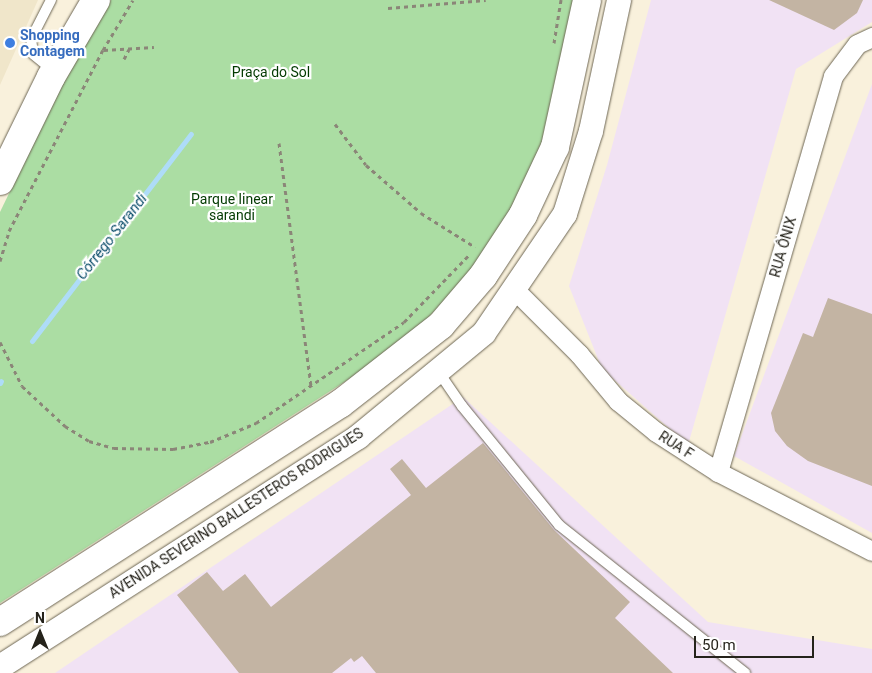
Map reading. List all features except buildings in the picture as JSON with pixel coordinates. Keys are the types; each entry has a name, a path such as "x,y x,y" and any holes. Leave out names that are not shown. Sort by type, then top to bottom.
{"main road":[{"path":"0,181 54,72 96,0"},
{"path":"0,622 340,404 441,325 483,276 524,215 556,147 587,0"}],"street":[{"name":"AVENIDA SEVERINO BALLESTEROS RODRIGUES","path":"0,666 358,437 484,333 515,290 564,214 591,131 619,0"},
{"name":"RUA ÔNIX","path":"718,472 833,76 857,44 872,37"},
{"name":"RUA F","path":"515,290 579,354 618,401 656,432 718,472 872,551"}],"lane":[{"path":"51,0 31,39 33,54 54,72"},
{"path":"438,371 462,406 559,525 745,673"}],"path":[{"path":"0,260 9,231 103,50 133,0"},
{"path":"388,8 486,0"},
{"path":"553,46 562,0"},
{"path":"103,50 154,47"},
{"path":"124,59 129,48"},
{"path":"336,124 366,165 420,213 475,247"},
{"path":"279,143 311,387"},
{"path":"0,342 22,386 40,406 89,441 114,448 173,449 210,442 256,423 404,322 453,275 479,242"}],"shaded area":[{"name":"Shopping Contagem","path":"0,0 38,0 0,85"},
{"path":"651,0 872,0 872,22 796,69 688,445 602,369 569,286 607,165"},
{"path":"872,84 872,533 734,456"},
{"path":"463,397 708,622 872,649 872,673 55,673"}],"green space":[{"name":"Parque linear sarandi","path":"111,0 578,0 538,159 503,225 461,284 411,335 349,379 0,603 0,212 63,82"}],"waterway":[{"name":"Córrego Sarandi","path":"32,341 191,134"}],"place":[{"name":"Shopping Contagem","path":"10,43"}],"park label":[{"name":"Praça do Sol","path":"271,72"}]}
